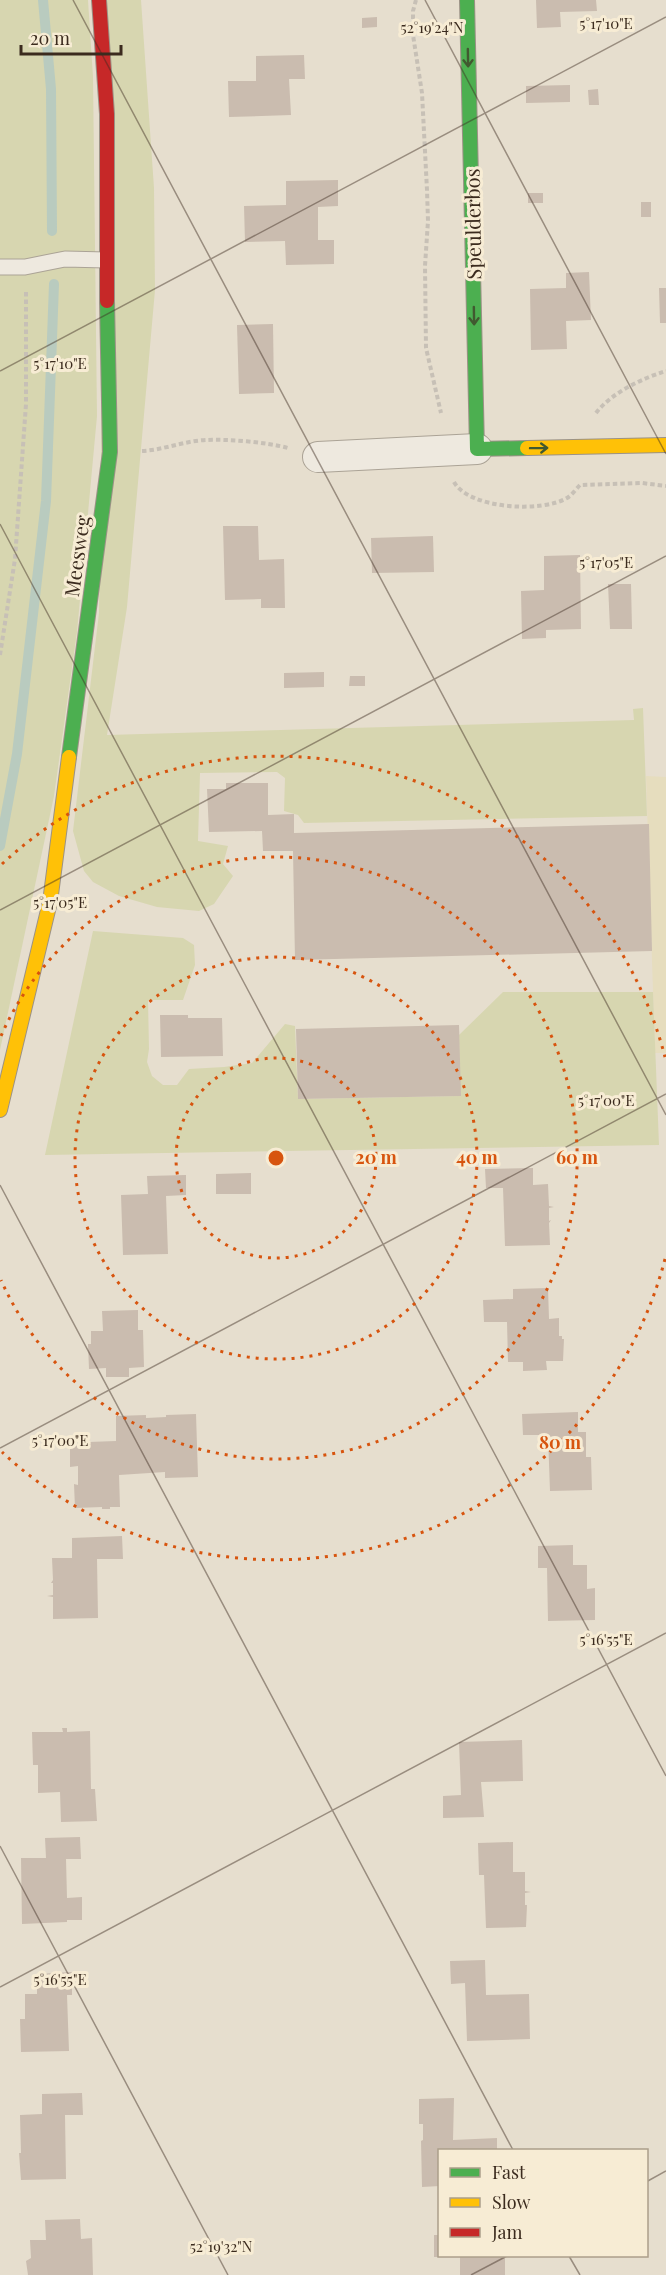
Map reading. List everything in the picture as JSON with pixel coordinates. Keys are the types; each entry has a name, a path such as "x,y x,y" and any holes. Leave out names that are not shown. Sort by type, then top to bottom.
{"street":[{"name":"Meesweg","path":"0,1110 50,902 110,452 106,260 107,114 99,0"},
{"name":"Speulderbos","path":"467,0 477,449"},
{"path":"318,457 477,449 666,445"}],"lane":[{"path":"0,267 26,267 65,259 106,260"}],"path":[{"path":"0,655 15,559 25,416 26,267"},
{"path":"110,452 155,450 205,440 272,444 318,457"}],"shaded area":[{"path":"646,776 666,777 666,1053 655,1053"}],"green space":[{"path":"0,0 88,0 93,77 97,416 77,632 54,796 0,1050"},
{"path":"107,0 141,0 154,188 155,290 127,607 107,735 634,720 633,709 643,708 647,816 304,823 298,815 284,811 285,778 277,772 200,773 198,841 228,846 223,864 233,876 214,904 199,911 157,907 119,896 93,882 84,871 73,831 99,613"},
{"path":"93,931 183,938 194,945 195,965 183,1000 148,1000 147,1062 152,1076 163,1085 177,1085 189,1069 252,1063 285,1024 295,1026 298,1099 460,1096 459,1035 503,992 653,992 659,1145 45,1155"}],"building":[{"path":"536,0 596,0 597,11 560,12 561,27 537,28"},
{"path":"377,17 377,27 362,28 362,18"},
{"path":"304,55 305,79 289,79 291,115 229,117 228,81 256,81 256,56"},
{"path":"570,85 570,102 526,103 526,86"},
{"path":"598,89 599,105 589,105 588,90"},
{"path":"338,180 338,206 318,207 318,240 334,240 334,264 286,265 285,241 245,242 244,206 286,205 286,181"},
{"path":"528,193 543,193 543,203 528,203"},
{"path":"641,202 651,202 651,217 641,217"},
{"path":"589,272 591,320 566,321 567,349 531,350 530,289 566,288 566,273"},
{"path":"659,288 666,288 666,323 660,323"},
{"path":"273,324 274,393 239,394 237,325"},
{"path":"223,526 258,526 259,560 284,559 285,608 261,608 261,599 225,600"},
{"path":"433,536 434,572 372,573 371,538"},
{"path":"580,555 581,629 546,630 546,638 522,639 521,591 544,590 544,556"},
{"path":"608,584 631,584 632,629 610,629"},
{"path":"324,672 324,687 284,688 284,673"},
{"path":"350,676 365,676 365,686 349,686"},
{"path":"226,783 268,783 268,815 294,814 294,833 649,824 652,951 295,960 293,851 263,851 262,831 209,832 207,789 226,789"},
{"path":"160,1015 222,1018 223,1056 161,1057"},
{"path":"459,1025 461,1096 298,1099 296,1029"},
{"path":"533,1168 533,1185 548,1184 549,1206 554,1207 549,1208 550,1245 505,1246 503,1188 486,1188 485,1169"},
{"path":"251,1173 251,1194 216,1194 216,1174"},
{"path":"186,1175 186,1195 166,1196 168,1254 123,1255 121,1195 148,1194 147,1176"},
{"path":"548,1288 549,1319 559,1318 559,1336 564,1339 563,1361 546,1361 547,1370 523,1371 523,1362 508,1362 507,1322 484,1322 483,1300 513,1299 513,1289"},
{"path":"138,1310 138,1330 143,1330 144,1367 129,1368 129,1377 106,1377 106,1368 89,1369 88,1344 91,1344 91,1331 103,1331 102,1311"},
{"path":"578,1412 578,1432 586,1432 586,1457 591,1457 592,1490 550,1491 548,1435 523,1435 522,1414"},
{"path":"196,1414 198,1477 165,1478 165,1472 119,1475 120,1507 75,1508 74,1484 78,1485 78,1466 70,1467 70,1446 89,1445 89,1442 116,1441 116,1416 146,1415 146,1418"},
{"path":"122,1536 123,1559 97,1559 98,1618 53,1619 53,1597 47,1596 53,1595 52,1558 72,1558 72,1538"},
{"path":"573,1545 573,1565 587,1565 587,1589 595,1588 595,1620 548,1621 547,1568 538,1568 538,1546"},
{"path":"62,1728 67,1728 67,1732 90,1731 91,1789 95,1789 97,1821 61,1822 60,1792 38,1793 38,1765 33,1765 32,1732 63,1732"},
{"path":"522,1740 523,1781 481,1782 484,1817 443,1818 443,1796 461,1795 459,1742"},
{"path":"80,1837 81,1859 66,1859 67,1898 82,1897 82,1920 22,1924 21,1858 46,1858 45,1838"},
{"path":"513,1842 513,1872 525,1872 525,1891 531,1892 525,1893 526,1927 486,1928 484,1875 479,1875 478,1843"},
{"path":"485,1960 486,1995 529,1994 530,2039 467,2041 465,1983 451,1984 450,1961"},
{"path":"72,1972 72,1995 67,1995 69,2051 21,2052 20,2019 25,2019 25,1994 37,1994 37,1974"},
{"path":"82,2093 83,2115 65,2115 66,2179 21,2180 20,2115 42,2114 42,2094"},
{"path":"454,2098 453,2140 497,2138 497,2149 438,2149 438,2186 422,2187 423,2124 419,2124 419,2099"},
{"path":"80,2219 81,2239 92,2238 93,2275 28,2275 26,2261 31,2258 30,2240 46,2240 45,2220"},
{"path":"434,2235 438,2235 438,2257 434,2257"},
{"path":"460,2257 505,2257 505,2275 460,2275"}],"waterway":[{"path":"43,0 51,89 52,231"},
{"path":"0,846 17,754 46,501 54,284"}],"traffic: fast":[{"path":"467,0 477,449 527,448"},
{"path":"69,757 110,452 107,301"}],"traffic: slow":[{"path":"527,448 666,445"},
{"path":"0,1110 50,902 69,757"}],"traffic: jam":[{"path":"99,0 107,114 107,301"}]}
